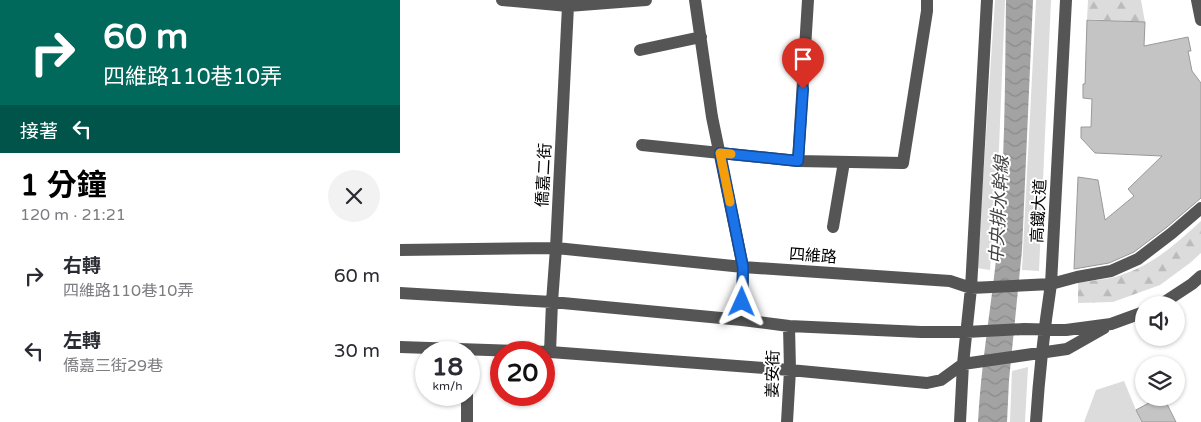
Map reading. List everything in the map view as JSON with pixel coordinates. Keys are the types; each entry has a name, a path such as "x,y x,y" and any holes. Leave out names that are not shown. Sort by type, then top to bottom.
{"street":[{"path":"502,0 567,3 646,0"},
{"path":"695,0 712,117 743,267 742,320"},
{"path":"798,161 808,0"},
{"path":"642,145 798,161 904,163 927,11 927,0"},
{"path":"960,422 963,364 971,288 987,0"},
{"name":"高鐵大道","path":"1036,422 1044,330 1051,284 1066,0"},
{"path":"1197,0 1201,20"},
{"name":"僑嘉二街","path":"550,341 567,3"},
{"path":"640,50 701,37"},
{"path":"833,227 844,162"},
{"name":"四維路","path":"400,250 556,248 743,267 950,281 971,288 1051,284 1112,271 1138,259 1201,208"},
{"path":"1174,296 1201,276"},
{"path":"400,292 552,302 789,326 921,332 1024,329 1066,330 1111,324"},
{"path":"555,352 790,370 927,383 941,380 963,364 1067,349 1111,324 1135,315"},
{"name":"姜安街","path":"787,422 790,370 789,326"},
{"path":"400,347 415,348"},
{"path":"467,406 467,422"}],"green space":[{"path":"995,0 1005,0 999,148 990,270 977,268"},
{"path":"1036,0 1051,0 1039,271 1022,270"},
{"path":"1088,0 1141,0 1145,22 1087,19"},
{"path":"1201,221 1201,253 1160,285 1113,302 1078,303 1078,283 1116,277 1133,271 1174,245"},
{"path":"1028,367 1025,422 1010,422 1012,371"},
{"path":"1124,381 1141,422 1084,422 1096,390"}],"water":[{"path":"1006,0 1033,0 1022,250 1009,380 1007,422 978,422 981,379 1000,220"}],"building":[{"path":"1087,20 1145,22 1144,46 1188,37 1191,51 1188,51 1192,71 1201,83 1201,198 1134,252 1109,263 1074,269 1078,177 1098,180 1105,220 1134,196 1128,189 1162,156 1095,153 1081,138 1081,127 1091,127 1092,99 1083,98"},
{"path":"1143,406 1168,406 1176,422 1142,422 1136,410"}],"slow traffic":[{"path":"730,202 720,153 731,154"}],"route":[{"path":"742,302 743,267 720,153 798,161 803,89"}],"water label":[{"name":"中央排水幹線","path":"999,210"}]}
